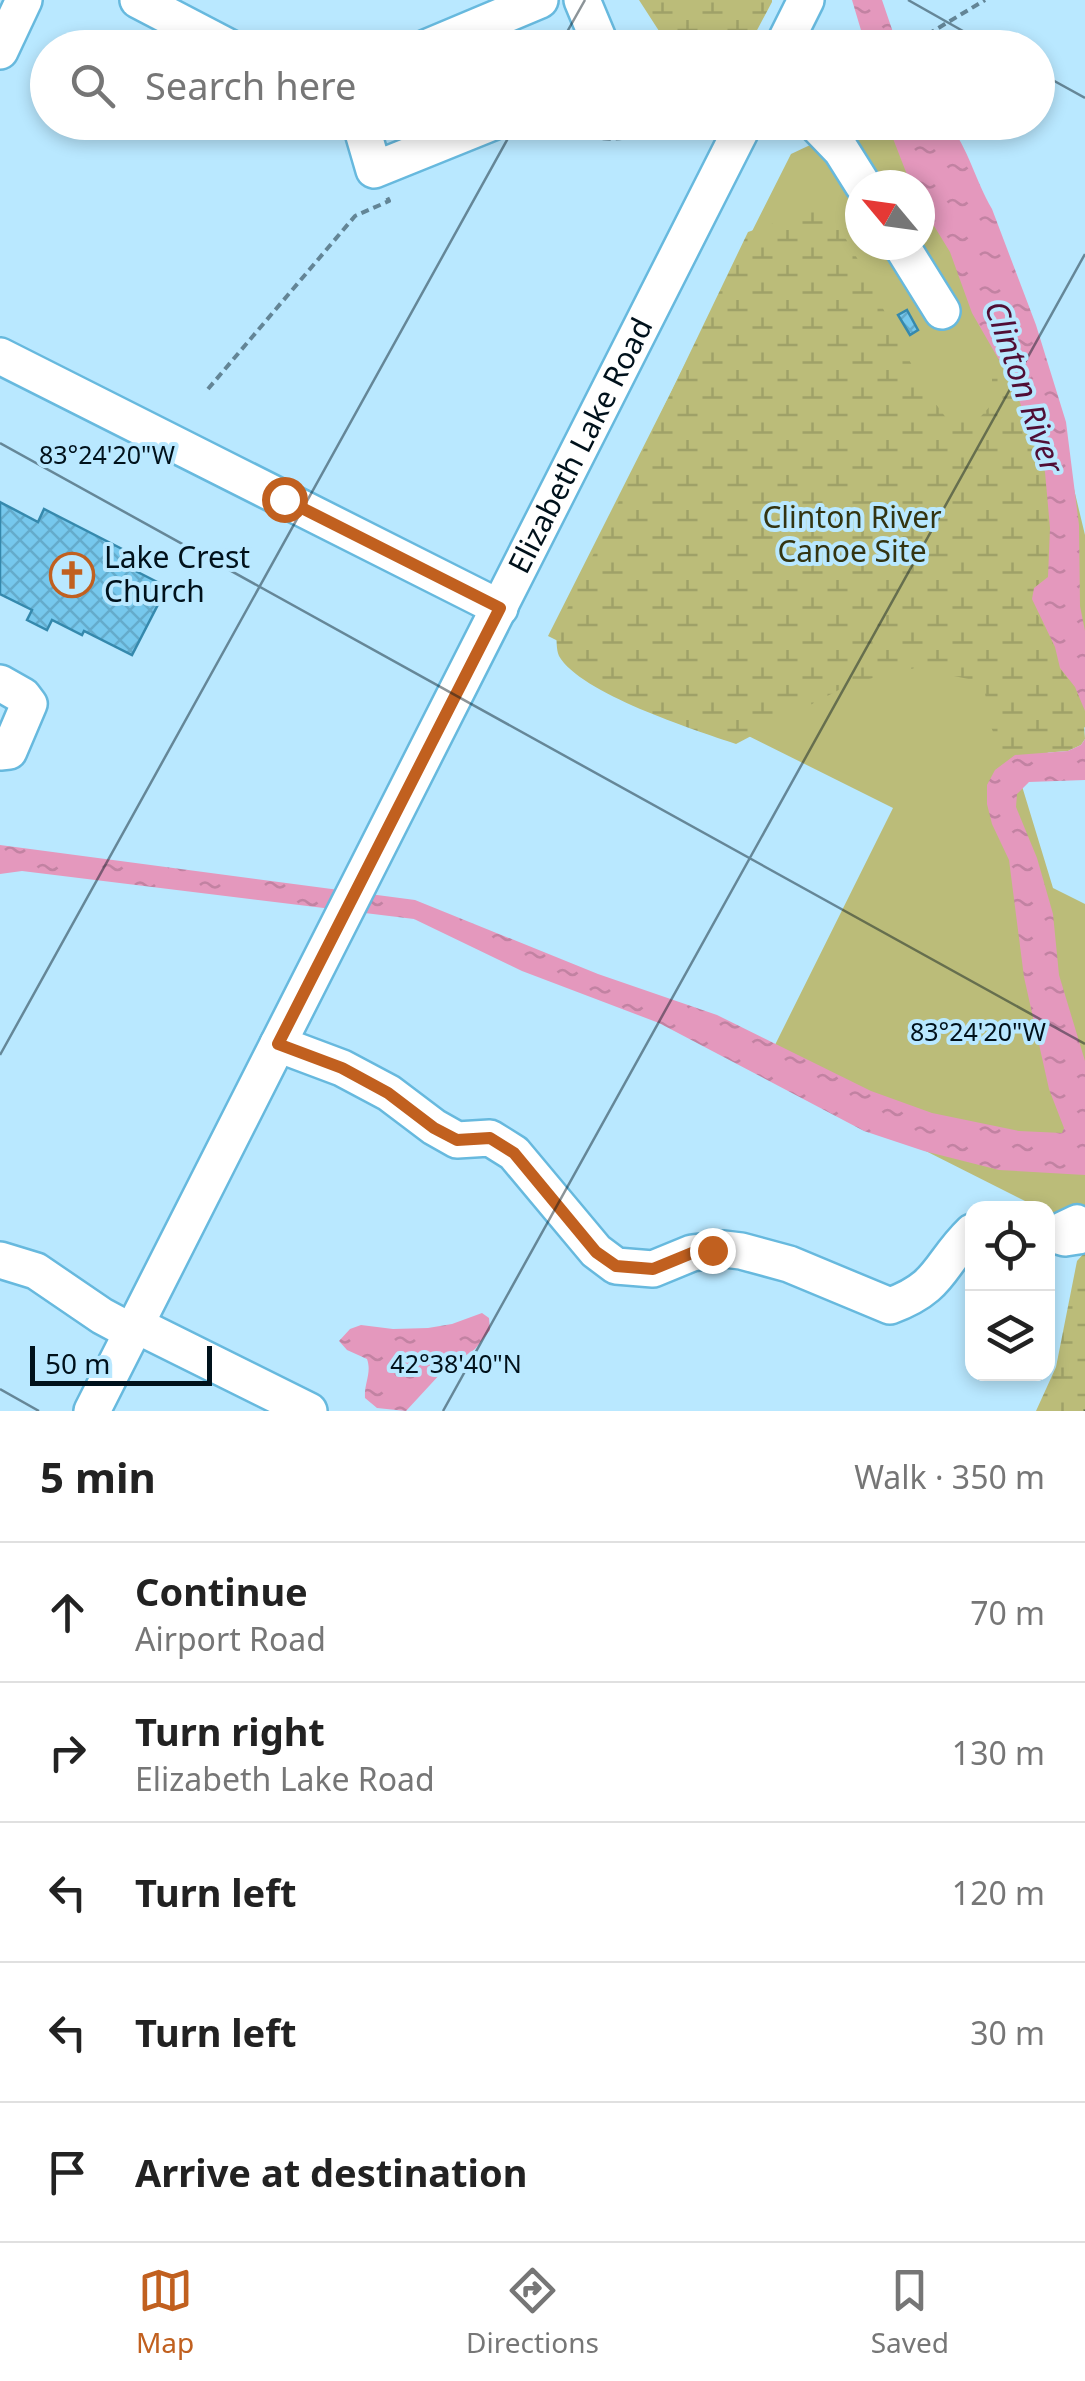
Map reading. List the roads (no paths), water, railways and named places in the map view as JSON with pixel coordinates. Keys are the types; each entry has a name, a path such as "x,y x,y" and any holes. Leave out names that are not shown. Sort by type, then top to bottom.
{"street":[{"path":"0,51 24,0"},
{"path":"138,0 196,30"},
{"path":"469,30 540,0"},
{"path":"582,0 594,30"},
{"path":"791,30 806,0"},
{"path":"365,140 374,170 448,140"},
{"name":"Elizabeth Lake Road","path":"92,1411 735,140"},
{"path":"823,140 842,150 855,170"},
{"path":"910,260 942,311"},
{"path":"0,356 500,608"},
{"path":"0,683 29,704 9,752 0,752"},
{"path":"278,1044 357,1076 457,1140 490,1138 514,1153 596,1252 616,1266 653,1269 692,1253 741,1251 790,1264 890,1306 914,1298 939,1277 965,1242"},
{"path":"0,1260 36,1271 102,1316 309,1411"}],"water":[{"path":"852,0 882,0 892,30 861,30"},
{"name":"Clinton River","path":"894,140 959,140 992,209 1036,325 1066,422 1079,525 1085,711 1075,687 1060,668 1055,647 1032,599 1034,588 1048,577 1050,528 1045,472 1014,386 972,313 950,252 935,228 935,170 905,170"},
{"path":"1085,739 1085,780 1029,782 1017,794 1016,807 1037,858 1053,914 1059,975 1085,1061 1085,1175 999,1170 864,1131 659,1023 522,971 414,919 22,871 0,874 0,845 415,900 598,974 717,1015 871,1091 932,1113 1019,1131 1062,1133 1064,1128 1049,1089 1024,977 1009,860 992,824 987,785 995,770 1015,755 1068,751"},
{"path":"482,1313 489,1318 490,1330 475,1349 442,1372 406,1411 377,1408 365,1398 367,1359 347,1350 339,1341 350,1329 361,1325 428,1328"}],"place":[{"name":"Lake Crest Church","path":"72,575"}],"park label":[{"name":"Clinton River Canoe Site","path":"852,535"}]}
